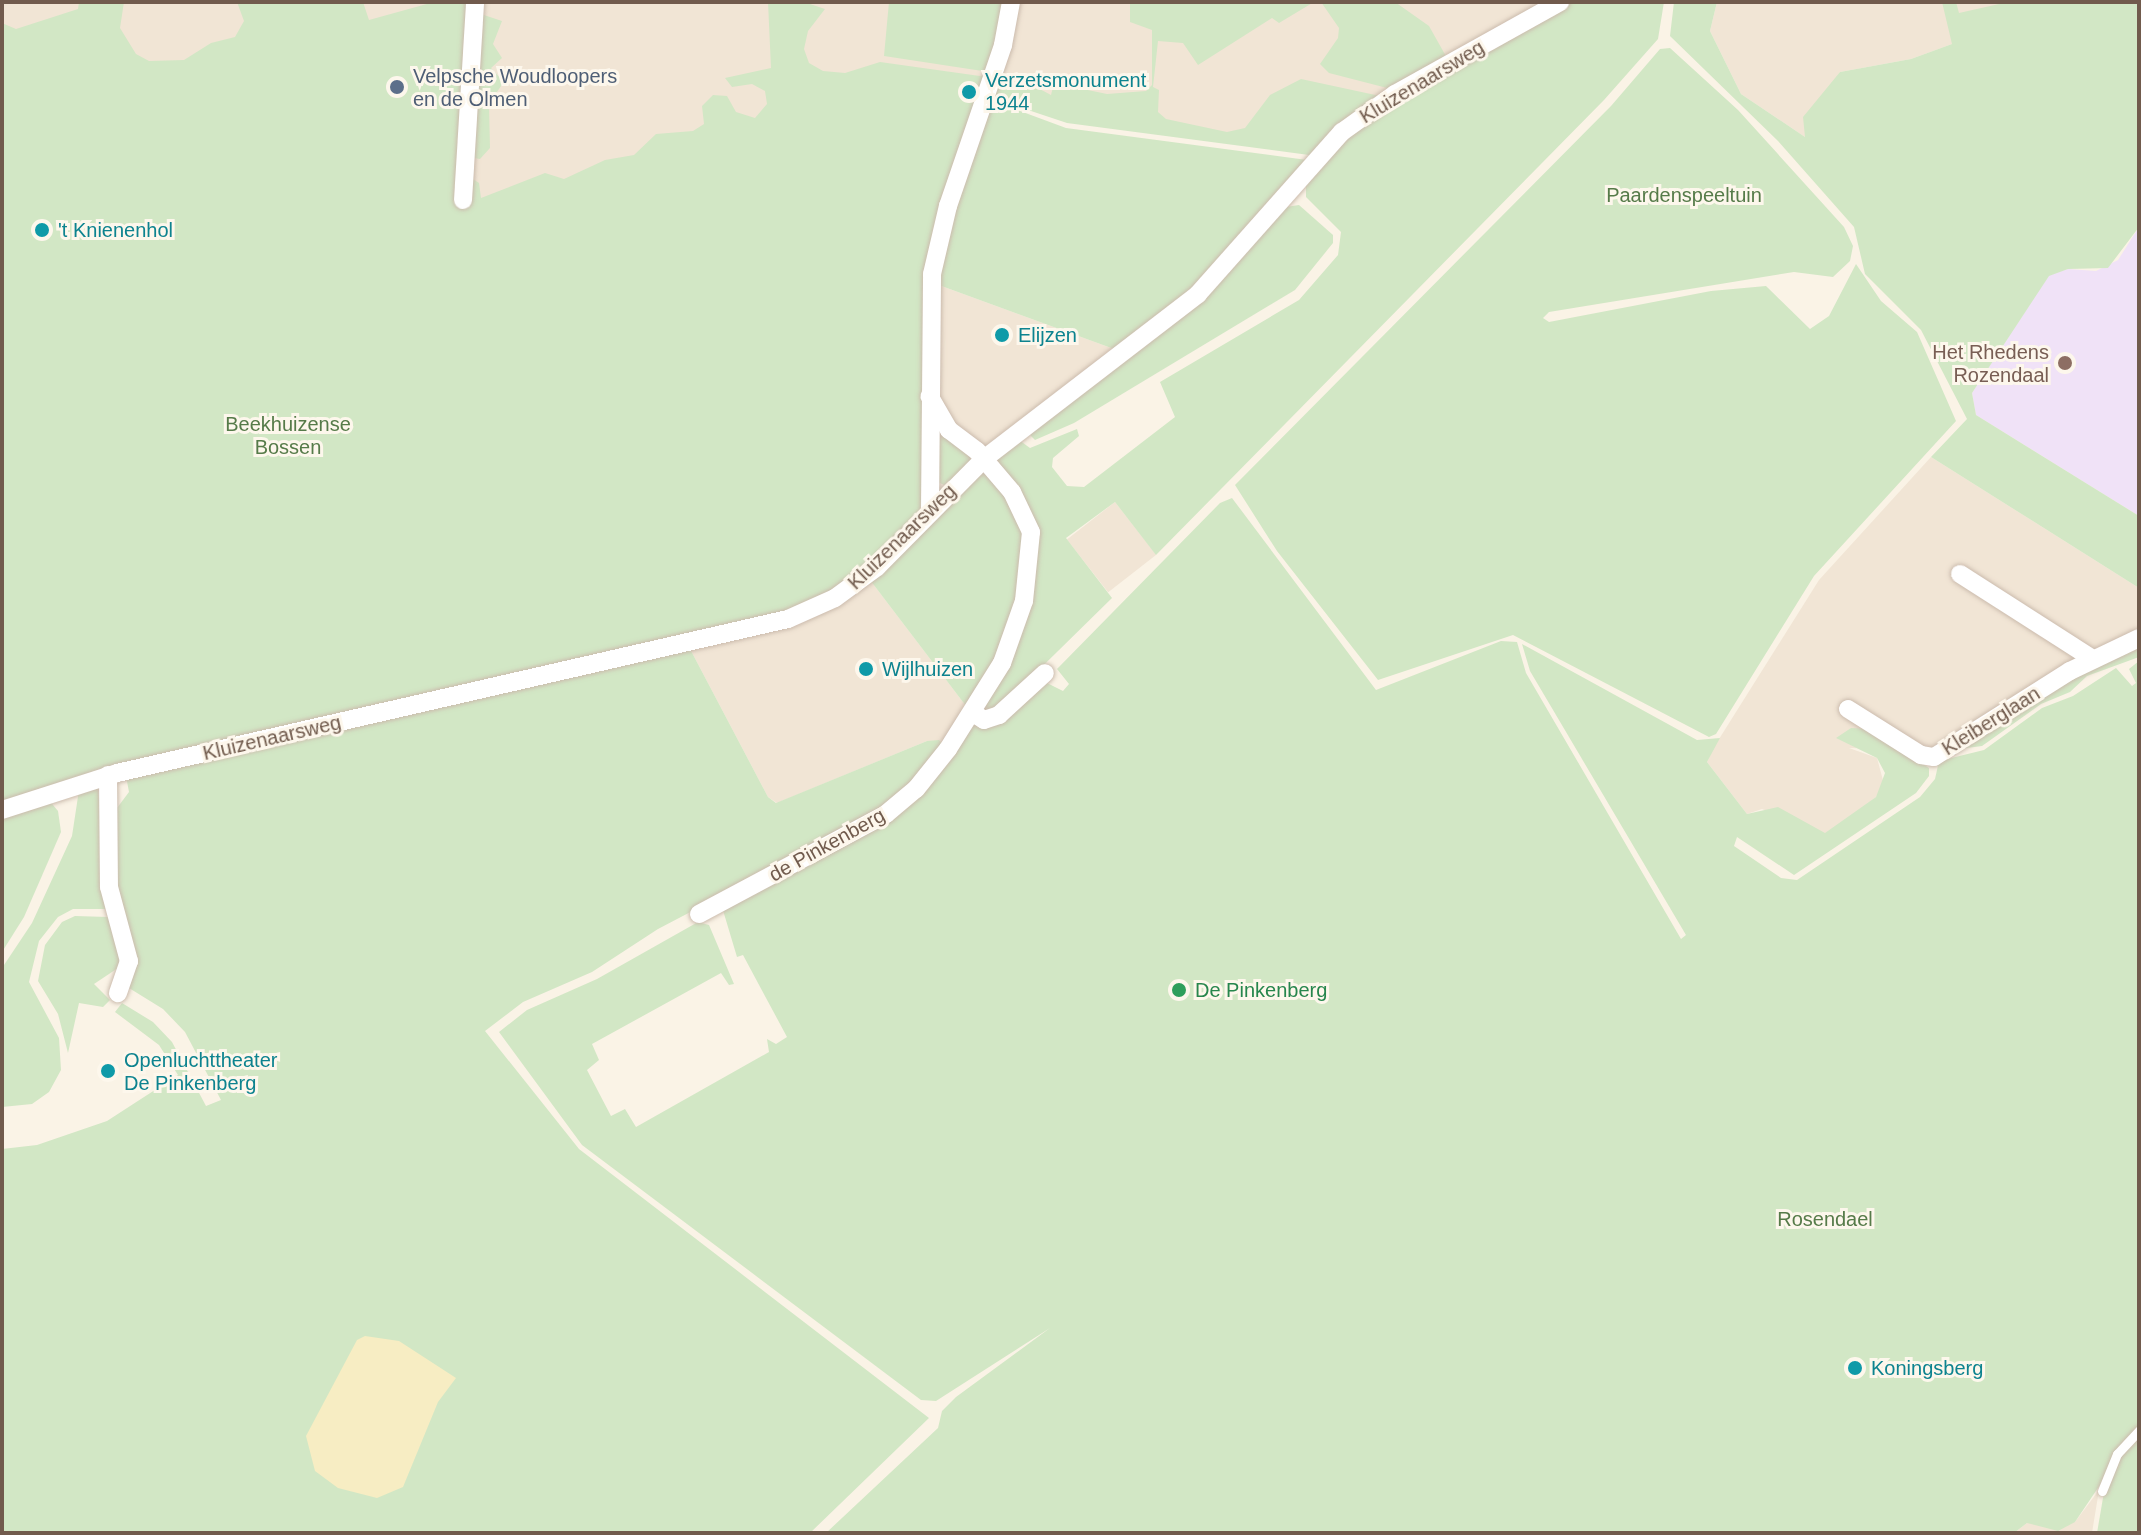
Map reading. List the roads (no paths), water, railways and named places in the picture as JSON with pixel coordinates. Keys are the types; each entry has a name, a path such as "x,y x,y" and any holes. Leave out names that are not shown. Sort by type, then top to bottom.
{"street":[{"path":"463,200 475,2"},
{"path":"930,510 929,396 936,249 1003,45 1011,2"},
{"name":"Kluizenaarsweg","path":"2,810 108,775 788,619 850,589 984,459 1198,294 1342,132 1395,94 1560,2"},
{"name":"de Pinkenberg","path":"699,914 886,814 916,789 973,713 1014,635 1032,549 1025,512 984,459 949,430 929,396"},
{"path":"1960,574 2093,659"},
{"name":"Kleiberglaan","path":"1848,709 1921,755 1934,757 2093,659 2139,638"},
{"path":"973,713 984,720 999,715 1045,673"},
{"path":"108,775 109,887 129,961 118,993"}],"lane":[{"path":"2102,1491 2117,1454 2139,1430"}],"place":[{"name":"Velpsche Woudloopers en de Olmen","path":"397,87"},
{"name":"Verzetsmonument 1944","path":"969,92"},
{"name":"'t Knienenhol","path":"42,230"},
{"name":"Elijzen","path":"1002,335"},
{"name":"Het Rhedens Rozendaal","path":"2065,363"},
{"name":"Wijlhuizen","path":"866,669"},
{"name":"De Pinkenberg","path":"1179,990"},
{"name":"Openluchttheater De Pinkenberg","path":"108,1071"},
{"name":"Koningsberg","path":"1855,1368"}],"park label":[{"name":"Paardenspeeltuin","path":"1684,195"},
{"name":"Beekhuizense Bossen","path":"288,436"},
{"name":"Rosendael","path":"1825,1219"}]}
